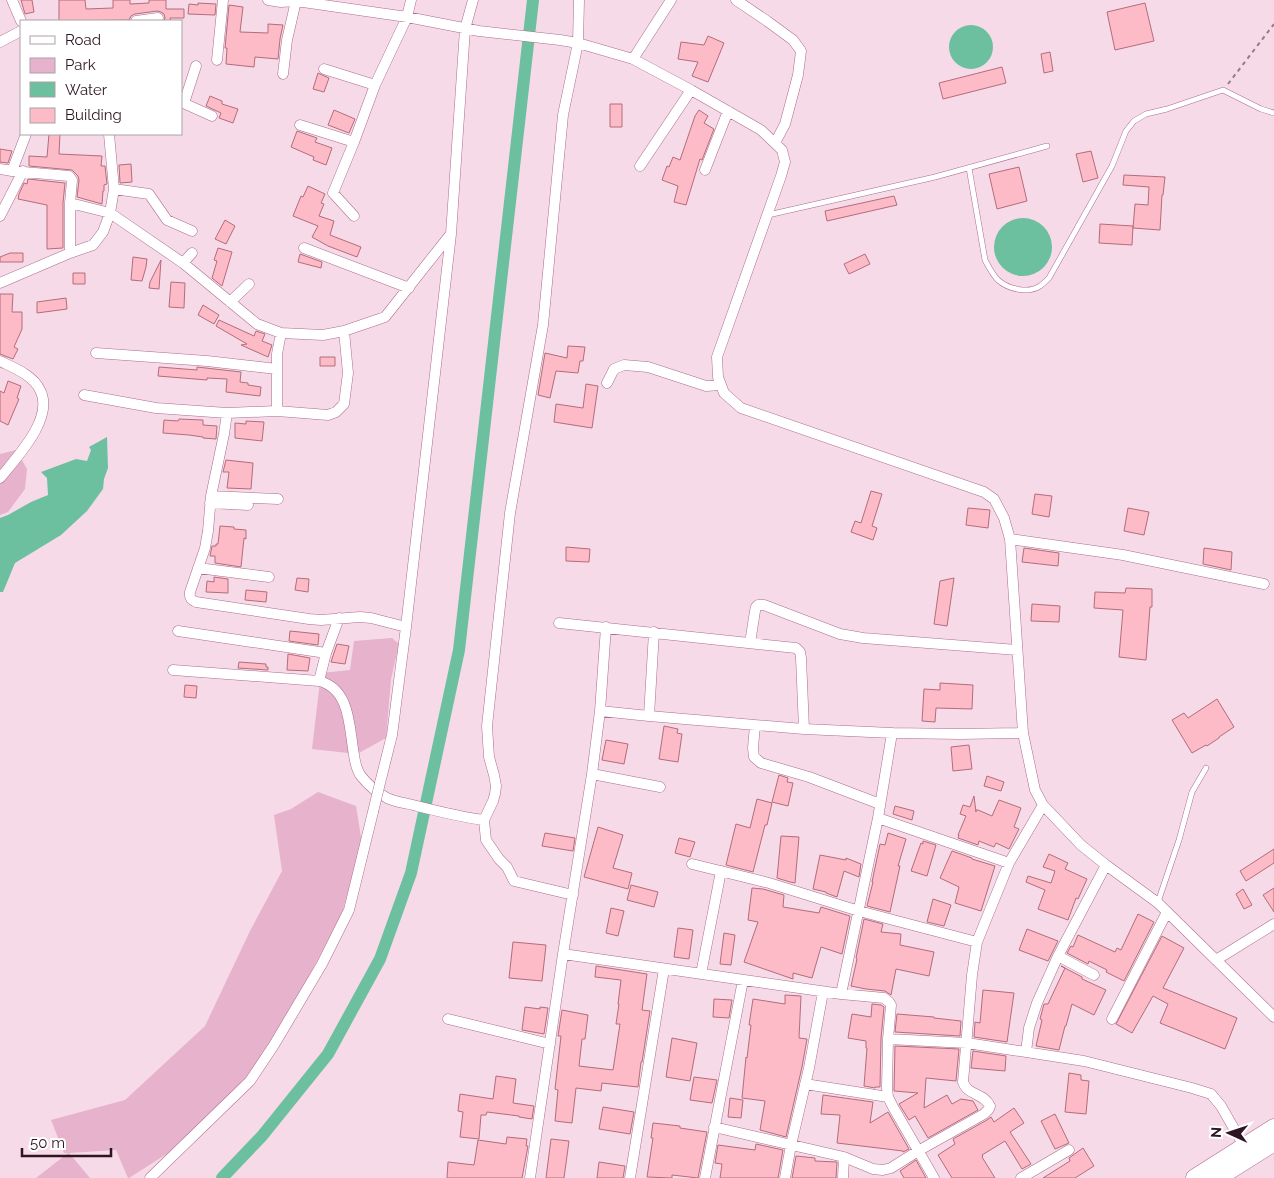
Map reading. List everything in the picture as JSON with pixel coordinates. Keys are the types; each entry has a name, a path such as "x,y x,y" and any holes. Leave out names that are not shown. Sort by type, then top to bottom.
{"highway":[{"path":"1195,1178 1274,1128"},
{"path":"1218,1178 1274,1142"}],"street":[{"path":"12,0 22,20"},
{"path":"217,60 223,0"},
{"path":"268,0 296,1 407,17 465,29 560,40 578,43 633,59 761,130 782,150 785,162 717,357 718,377 724,393 741,408 984,492 994,499 1004,518 1010,539 1023,733 1035,790 1043,805 1081,845 1158,903 1274,1017"},
{"path":"354,216 333,193 375,85 407,17 411,0"},
{"path":"150,1178 250,1081 274,1045 322,964 349,910 392,736 451,234 465,29 473,0"},
{"path":"573,895 514,881 507,867 498,859 486,840 484,820 494,801 496,786 489,757 487,726 506,544 543,326 563,115 578,43 579,0"},
{"path":"633,59 671,0"},
{"path":"736,0 793,40 801,51 798,75 785,124 775,143"},
{"path":"283,74 287,40 296,1"},
{"path":"143,20 158,18"},
{"path":"0,42 20,32"},
{"path":"196,66 182,103 212,116"},
{"path":"324,69 375,85"},
{"path":"640,166 691,90"},
{"path":"705,170 728,111"},
{"path":"300,125 354,142"},
{"path":"12,171 26,135"},
{"path":"0,283 93,245 103,232 110,213 114,189 109,135"},
{"path":"0,169 70,176 72,180 70,253"},
{"path":"0,216 23,172"},
{"path":"114,189 149,194 167,220 192,231"},
{"path":"70,203 110,213 183,262 257,324 280,333 323,335 344,331 385,317 451,234"},
{"path":"304,248 409,288"},
{"path":"183,262 192,253"},
{"path":"230,302 249,284"},
{"path":"84,395 156,408 226,413 277,411 328,415 336,412 344,404 348,373 344,331"},
{"path":"277,411 277,354 280,333"},
{"path":"96,352 277,369"},
{"path":"0,360 24,373 41,390 43,403 42,418 29,442 0,478"},
{"path":"608,383 614,368 624,365 648,366 706,386 721,385"},
{"path":"226,413 224,434 210,499 208,532 190,597 191,600 295,618 321,620 360,617 406,627"},
{"path":"210,499 278,499"},
{"path":"210,499 248,505"},
{"path":"1010,539 1123,555 1264,584"},
{"path":"198,568 269,577"},
{"path":"750,643 756,607 764,604 840,634 864,638 1017,650"},
{"path":"319,681 326,653 339,618"},
{"path":"559,623 796,648 800,652 801,658 804,729"},
{"path":"530,1178 592,774 600,711 606,628"},
{"path":"178,631 326,653"},
{"path":"648,716 654,632"},
{"path":"173,670 319,681 332,686 344,702 348,712 355,762 360,774 372,788 391,800 466,818 484,820"},
{"path":"600,711 804,729 892,733 1023,733"},
{"path":"755,725 754,757 761,762 880,804"},
{"path":"841,994 878,818 892,733"},
{"path":"592,774 660,787"},
{"path":"714,1127 844,1157 873,1169 883,1170 891,1168 984,1114 990,1106 988,1101 980,1095 970,1092 965,1088 963,1082 972,975 978,942 1009,863 1043,805"},
{"path":"878,818 1009,863"},
{"path":"692,864 769,883 859,911 978,942"},
{"path":"1026,1052 1029,1028 1037,1003 1058,956 1106,865"},
{"path":"701,974 721,871"},
{"path":"1112,1019 1166,912"},
{"path":"1216,960 1274,924"},
{"path":"563,954 823,992 884,998 892,1005 888,1039 888,1097 934,1178"},
{"path":"1058,956 1094,975"},
{"path":"630,1178 664,969"},
{"path":"705,1178 743,980"},
{"path":"785,1178 823,992"},
{"path":"448,1018 550,1044"},
{"path":"888,1039 967,1043 1084,1061 1192,1088 1211,1094 1221,1106 1244,1146"},
{"path":"805,1084 888,1097"},
{"path":"1021,1178 1069,1150"},
{"path":"843,1178 844,1157"}],"lane":[{"path":"969,168 985,260 990,270 1007,286 1021,290 1031,290 1039,287 1049,278 1112,166 1126,131 1134,121 1146,114 1223,90 1261,109 1274,113"},
{"path":"767,215 969,168 1047,146"},
{"path":"1158,903 1179,840 1192,792 1206,768"}],"path":[{"path":"1223,90 1274,24"}],"green space":[{"path":"16,450 27,469 25,489 8,512 0,515 0,454"},
{"path":"392,638 399,644 391,679 386,738 357,754 312,749 321,673 350,670 354,641"},
{"path":"318,792 356,806 362,843 342,913 308,978 256,1067 176,1148 129,1178 116,1150 69,1153 90,1178 36,1178 68,1153 64,1153 51,1120 125,1100 205,1026 250,931 282,871 274,815 291,809"}],"water":[{"path":"975,25 987,31 992,38 992,56 987,63 980,68 967,69 955,63 950,56 949,43 955,31 962,26"},
{"path":"1017,218 1029,218 1044,226 1052,241 1052,253 1044,268 1029,276 1017,276 1002,268 994,253 994,241 1002,226"},
{"path":"107,437 108,468 103,489 87,511 61,535 15,563 3,592 0,592 0,518 48,495 47,478 41,472 76,459 87,461 91,450 89,447"}],"building":[{"path":"21,0 32,0 34,12 25,14"},
{"path":"59,0 85,0 86,9 113,8 113,0 130,0 130,4 149,3 149,0 166,0 166,9 184,9 184,18 170,18 171,20 164,20 164,14 157,11 135,14 129,20 59,20"},
{"path":"198,3 216,4 215,15 188,14 189,4 198,5"},
{"path":"1145,3 1154,41 1115,50 1107,12"},
{"path":"229,5 243,7 240,32 268,33 268,24 283,25 278,59 255,57 254,67 226,64 227,48 225,48"},
{"path":"708,36 724,43 708,82 692,76 698,62 678,59 681,42 704,45"},
{"path":"1050,52 1053,71 1044,73 1041,54"},
{"path":"1002,67 1006,83 943,99 939,83"},
{"path":"318,73 329,78 324,92 313,89"},
{"path":"210,96 222,101 222,104 238,109 233,123 219,118 221,113 206,106"},
{"path":"610,104 622,104 622,127 610,127"},
{"path":"334,110 355,119 349,133 328,125"},
{"path":"699,110 708,116 704,123 714,129 702,160 700,159 686,205 674,202 678,186 662,180 667,166 669,167 673,157 680,160 695,116"},
{"path":"297,131 317,138 315,142 332,148 326,165 313,160 314,157 291,147"},
{"path":"49,135 60,135 59,154 102,156 101,166 105,166 107,184 104,185 102,204 77,197 79,180 72,170 29,166 29,156 47,157"},
{"path":"0,149 12,151 8,163 0,162"},
{"path":"1091,151 1098,178 1083,182 1076,154"},
{"path":"131,164 132,182 120,183 119,165"},
{"path":"1019,167 1027,201 997,209 989,174"},
{"path":"1124,175 1165,177 1160,230 1133,228 1135,204 1148,205 1149,187 1123,185"},
{"path":"28,179 65,183 63,248 47,249 47,205 18,199 24,183 27,184"},
{"path":"308,186 325,194 321,203 324,204 319,216 334,221 330,235 361,247 357,257 328,246 312,237 318,226 293,216 301,196 303,197"},
{"path":"894,196 897,205 827,221 825,211"},
{"path":"225,220 235,226 226,244 215,239"},
{"path":"1100,224 1133,226 1132,245 1099,243"},
{"path":"218,248 232,252 222,286 212,278 217,261 214,260"},
{"path":"10,253 23,253 23,262 0,262 0,257"},
{"path":"300,254 322,262 321,268 298,262"},
{"path":"865,254 870,264 849,274 844,264"},
{"path":"133,257 147,259 142,281 131,280"},
{"path":"161,260 159,289 149,288 150,282"},
{"path":"73,273 85,273 85,284 73,284"},
{"path":"171,282 185,283 184,308 169,307"},
{"path":"0,294 13,294 12,312 22,312 22,329 14,347 18,349 13,359 0,354"},
{"path":"66,298 67,309 37,313 37,302"},
{"path":"203,305 219,315 214,324 198,315"},
{"path":"219,320 254,336 256,331 265,334 262,341 272,345 268,357 241,345 247,344 216,326"},
{"path":"568,346 585,347 583,361 580,361 578,373 556,371 550,398 538,395 545,353 567,358"},
{"path":"320,357 335,357 335,366 320,366"},
{"path":"159,367 197,370 197,367 241,372 240,382 261,387 260,396 226,392 227,379 207,378 207,380 158,376"},
{"path":"8,381 21,386 17,398 19,399 8,425 0,421 0,391 4,393"},
{"path":"586,384 598,386 592,428 554,422 556,404 583,408"},
{"path":"179,419 203,420 203,425 217,426 216,439 163,433 164,420 178,421"},
{"path":"246,421 264,422 262,441 235,438 235,423 246,424"},
{"path":"226,460 253,463 251,489 227,488 229,472 223,472"},
{"path":"871,491 882,494 872,526 877,528 873,540 851,532 855,521 861,523"},
{"path":"1035,494 1052,496 1049,517 1032,514"},
{"path":"968,508 990,510 988,528 966,525"},
{"path":"1128,508 1149,512 1144,535 1124,531"},
{"path":"220,526 246,530 241,567 215,563 215,556 210,556 212,546 218,544"},
{"path":"566,547 590,549 589,562 566,561"},
{"path":"1024,548 1059,553 1058,566 1022,562"},
{"path":"1204,548 1232,552 1231,570 1203,564"},
{"path":"214,577 228,579 228,593 206,592 207,581 214,582"},
{"path":"297,578 309,579 308,592 295,590"},
{"path":"954,578 947,626 934,624 940,581"},
{"path":"1126,588 1152,589 1152,607 1150,607 1146,660 1119,657 1123,610 1094,608 1095,592 1125,593"},
{"path":"246,590 267,592 266,602 245,600"},
{"path":"1032,604 1060,606 1059,622 1031,621"},
{"path":"290,631 319,634 318,645 289,641"},
{"path":"337,644 349,646 345,664 331,662"},
{"path":"288,654 310,658 308,671 287,670"},
{"path":"239,662 266,664 268,670 238,668"},
{"path":"940,683 973,685 972,709 936,708 935,722 922,721 924,689 940,690"},
{"path":"185,685 197,686 196,698 184,697"},
{"path":"1217,699 1234,727 1207,746 1192,753 1172,720 1184,713 1188,718"},
{"path":"664,726 678,729 677,733 682,734 678,762 659,759"},
{"path":"606,740 628,744 624,764 602,760"},
{"path":"969,745 972,769 953,771 951,747"},
{"path":"779,775 788,778 787,782 793,783 788,806 772,802"},
{"path":"987,776 1004,782 1001,791 984,786"},
{"path":"974,796 976,812 978,810 992,816 999,800 1021,808 1014,827 1019,829 1009,849 996,843 994,847 979,841 978,845 958,838 966,816 960,814 963,805 970,807"},
{"path":"757,799 772,803 753,872 726,865 736,824 750,828"},
{"path":"895,806 914,811 912,820 893,814"},
{"path":"598,827 623,835 613,868 632,873 628,889 584,877"},
{"path":"545,833 575,838 573,851 542,846"},
{"path":"888,833 906,839 898,866 900,866 890,912 867,906 880,844 885,845"},
{"path":"781,836 799,837 795,883 777,878"},
{"path":"679,838 695,842 690,857 675,853"},
{"path":"923,841 936,845 927,876 911,871"},
{"path":"1274,849 1274,863 1246,881 1240,871"},
{"path":"952,851 995,866 981,911 955,903 959,887 940,878"},
{"path":"1049,854 1068,863 1065,869 1087,879 1078,899 1076,898 1068,920 1038,909 1045,890 1026,882 1028,876 1051,883 1055,871 1043,867"},
{"path":"820,855 846,860 846,858 861,864 859,877 844,871 837,897 813,889"},
{"path":"631,885 658,892 654,907 627,900"},
{"path":"752,888 784,895 783,907 819,913 821,907 850,916 842,954 821,947 812,978 793,973 793,979 744,962 758,922 748,920"},
{"path":"1274,888 1274,912 1263,895"},
{"path":"1243,889 1252,905 1244,909 1236,894"},
{"path":"933,899 951,905 944,926 927,922"},
{"path":"611,908 624,911 618,936 606,933"},
{"path":"1138,914 1154,922 1124,981 1089,961 1088,964 1067,953 1071,946 1073,947 1078,935 1115,952 1117,948 1121,950"},
{"path":"864,919 883,924 881,932 901,934 900,945 934,952 929,976 896,969 891,995 885,991 851,986"},
{"path":"678,928 693,930 689,959 674,957"},
{"path":"1027,929 1058,941 1048,961 1019,950"},
{"path":"724,933 735,935 731,965 720,964"},
{"path":"1162,936 1184,948 1163,988 1237,1018 1225,1049 1160,1023 1168,1004 1153,996 1132,1033 1116,1024"},
{"path":"513,942 546,945 542,981 509,978"},
{"path":"596,966 647,974 642,1010 650,1011 638,1087 602,1083 601,1091 576,1088 572,1123 555,1121 558,1090 555,1089 561,1036 558,1036 562,1010 588,1015 585,1039 582,1039 579,1066 613,1070 620,1024 616,1024 621,980 595,977"},
{"path":"1065,968 1082,977 1082,979 1106,990 1094,1015 1072,1004 1059,1050 1036,1046 1044,1004 1048,1004"},
{"path":"983,990 1014,993 1007,1042 974,1037 975,1022 980,1023"},
{"path":"785,995 801,996 799,1038 807,1039 786,1137 760,1130 765,1101 742,1098 753,999 785,1004"},
{"path":"714,999 732,1000 729,1018 713,1017"},
{"path":"872,1004 884,1007 880,1087 875,1088 864,1086 866,1041 848,1038 852,1014 871,1017"},
{"path":"525,1007 548,1008 544,1034 522,1030"},
{"path":"897,1014 961,1021 960,1036 895,1032"},
{"path":"672,1038 697,1043 690,1081 666,1077"},
{"path":"895,1046 959,1049 956,1081 926,1078 924,1108 947,1095 952,1104 961,1099 973,1101 978,1110 928,1138 915,1116 909,1120 899,1104 918,1093 894,1091"},
{"path":"973,1051 1006,1056 1005,1071 971,1068"},
{"path":"1069,1073 1081,1075 1081,1080 1089,1081 1086,1114 1065,1112"},
{"path":"496,1076 516,1079 513,1103 534,1106 532,1119 487,1112 486,1115 481,1115 479,1139 460,1137 463,1112 458,1111 460,1094 493,1099"},
{"path":"694,1077 717,1080 712,1103 690,1100"},
{"path":"823,1095 873,1102 870,1123 888,1112 909,1149 903,1152 837,1143 840,1115 821,1114"},
{"path":"730,1098 743,1100 741,1118 728,1117"},
{"path":"603,1107 634,1112 630,1134 599,1129"},
{"path":"1014,1108 1024,1123 1010,1132 1031,1164 1022,1169 1005,1141 982,1155 995,1178 952,1178 938,1155 955,1144 953,1139 991,1117 994,1122"},
{"path":"1055,1114 1069,1143 1055,1149 1041,1121"},
{"path":"653,1123 707,1132 698,1178 672,1175 672,1178 647,1177 653,1138 651,1138"},
{"path":"507,1137 527,1139 526,1146 528,1146 522,1178 447,1178 448,1162 474,1165 478,1140 506,1144"},
{"path":"551,1139 569,1141 564,1178 546,1178"},
{"path":"756,1144 783,1150 778,1178 720,1178 722,1164 715,1163 718,1145 755,1150"},
{"path":"1083,1148 1094,1166 1075,1178 1043,1178 1070,1161 1069,1158"},
{"path":"796,1156 815,1158 815,1161 837,1162 836,1178 792,1178"},
{"path":"916,1160 926,1178 904,1178 900,1171"},
{"path":"599,1162 625,1166 623,1178 597,1178"}],"waterway":[{"path":"222,1178 262,1136 328,1054 380,959 411,873 459,650 533,0"}]}
